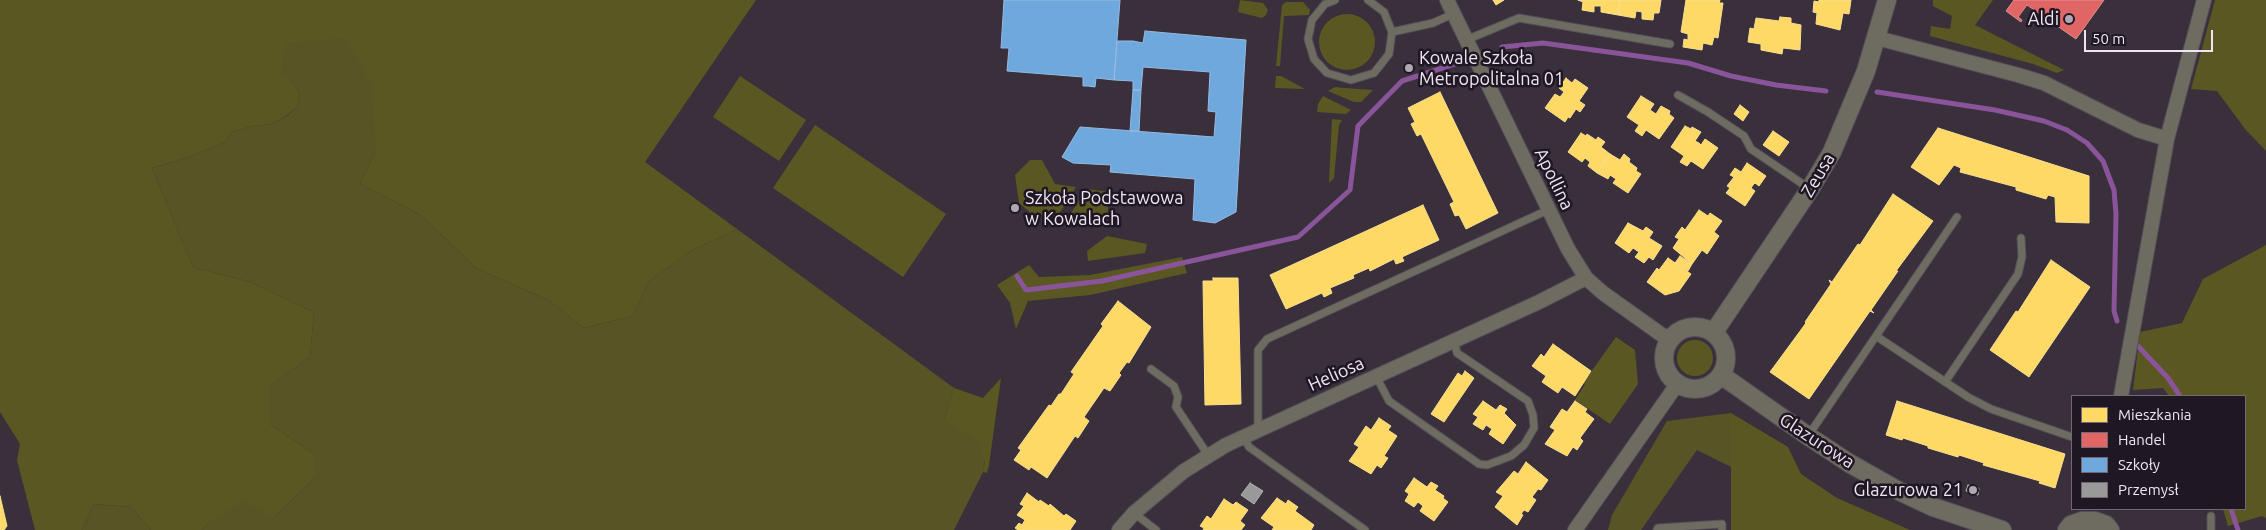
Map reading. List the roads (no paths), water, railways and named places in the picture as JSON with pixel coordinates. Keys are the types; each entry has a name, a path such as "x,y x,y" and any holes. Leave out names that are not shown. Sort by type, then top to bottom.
{"street":[{"name":"Apollina","path":"1446,0 1548,210 1568,249 1586,278 1603,293 1670,340"},
{"name":"Zeusa","path":"1714,332 1810,189 1832,152 1854,103 1877,38 1887,0"},
{"path":"2121,395 2167,139 2204,0"},
{"path":"1877,38 2044,83 2138,130 2167,139"},
{"name":"Heliosa","path":"1120,530 1134,513 1184,471 1208,455 1243,436 1454,341 1586,278"},
{"path":"1690,327 1702,327 1714,332 1722,341 1726,352 1726,364 1721,375 1713,384 1702,388 1689,388 1678,383 1669,375 1665,364 1665,351 1670,340 1678,331 1690,327"},
{"name":"Glazurowa","path":"1721,375 1849,463 1897,490 1933,507 2002,530"},
{"path":"1575,530 1678,383"},
{"path":"2067,530 2096,515 2110,530"}],"lane":[{"path":"1335,0 1325,4 1312,20 1308,39 1314,58 1327,73 1350,80 1374,73 1389,54 1392,32 1384,12 1368,0"},
{"path":"1392,32 1433,24 1453,14"},
{"path":"1466,40 1519,18 1670,44"},
{"path":"1678,95 1744,136 1751,149 1810,189"},
{"path":"1258,429 1258,350 1267,339 1548,210"},
{"path":"1808,436 1957,217"},
{"path":"1945,382 2018,274 2022,257 2021,238"},
{"path":"1876,336 1945,382 1991,409 2071,437"},
{"path":"1376,376 1389,401 1479,464 1487,465 1511,456 1524,446 1534,428 1534,415 1528,401 1457,353 1454,341"},
{"path":"1151,369 1174,386 1178,397 1176,407 1208,455"},
{"path":"1243,436 1249,447 1365,530"},
{"path":"1134,513 1156,530"},
{"path":"2211,516 2211,530"},
{"path":"1657,530 1658,528 1722,524 1722,530"}],"waterway":[{"path":"1502,47 1543,43 1688,63 1731,76 1776,85 1826,91"},
{"path":"1017,276 1026,290 1102,281 1298,237 1350,190 1358,126 1402,81 1461,62"},
{"path":"1877,92 1995,110 2044,121 2067,130 2087,143 2103,161 2114,190 2116,214 2114,311 2117,321"},
{"path":"2136,344 2168,378 2179,395"},
{"path":"2231,510 2238,530"}],"place":[{"name":"Aldi","path":"2069,19"},
{"name":"Kowale Szkoła Metropolitalna 01","path":"1409,68"},
{"name":"Szkoła Podstawowa w Kowalach","path":"1015,208"},
{"name":"Glazurowa 21","path":"1973,490"}]}
